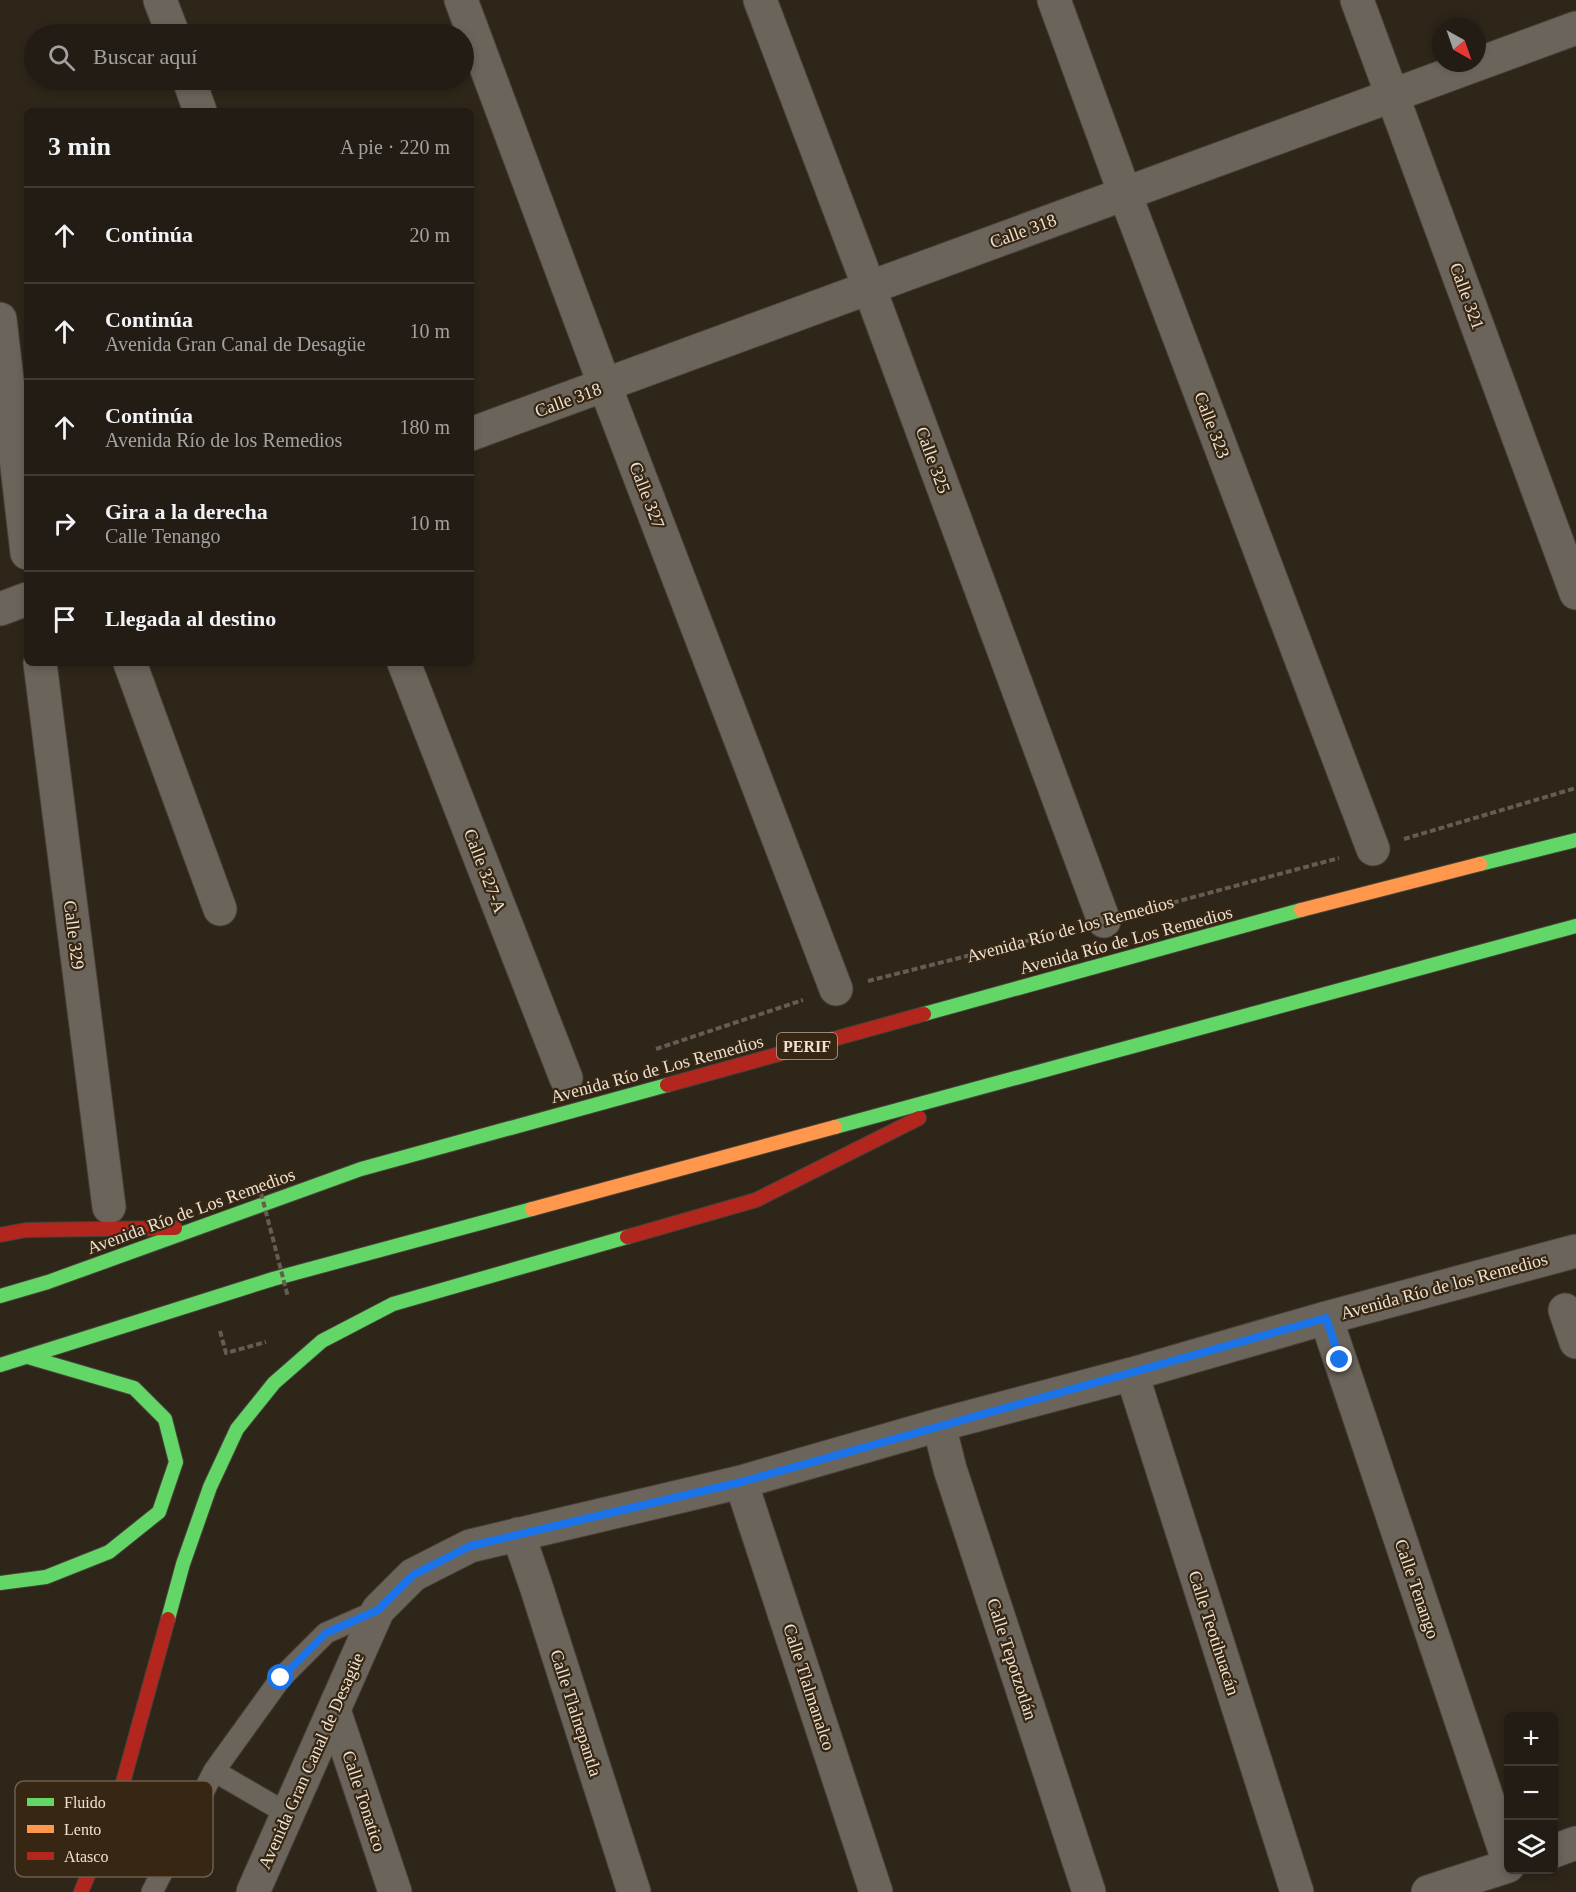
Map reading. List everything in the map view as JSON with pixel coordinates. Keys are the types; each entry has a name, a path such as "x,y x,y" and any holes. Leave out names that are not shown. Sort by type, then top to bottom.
{"highway":[{"name":"Avenida Río de Los Remedios","path":"0,1296 48,1282 361,1169 1379,889 1576,842"},
{"path":"0,1365 273,1279 1576,926"},
{"path":"123,1781 183,1564 210,1487 237,1429 274,1383 322,1341 393,1304 756,1200 981,1086"},
{"path":"0,1235 26,1230 201,1227"},
{"path":"0,1583 46,1577 109,1552 159,1512 176,1462 165,1419 134,1388 28,1357"},
{"path":"81,1892 87,1877"}],"street":[{"path":"160,0 169,24"},
{"name":"Calle 327","path":"461,0 470,24"},
{"name":"Calle 325","path":"760,0 1104,921"},
{"name":"Calle 323","path":"1054,0 1373,849"},
{"name":"Calle 321","path":"1357,0 1576,593"},
{"name":"Calle 318","path":"474,433 1576,28"},
{"name":"Calle 327","path":"474,35 605,386 836,989"},
{"path":"193,90 199,108"},
{"path":"0,319 24,526"},
{"path":"0,609 24,600"},
{"name":"Calle 329","path":"40,666 108,1207"},
{"path":"131,666 220,909"},
{"name":"Calle 327-A","path":"405,666 566,1078"},
{"name":"Avenida Río de los Remedios","path":"413,1575 470,1546 741,1482 939,1425 1576,1251"},
{"path":"1565,1310 1576,1342"},
{"name":"Calle Tenango","path":"1326,1318 1504,1845"},
{"name":"Calle Teotihuacán","path":"1132,1374 1297,1892"},
{"name":"Calle Tepotzotlán","path":"939,1425 950,1469 1089,1892"},
{"name":"Calle Tlalmanalco","path":"741,1482 876,1892"},
{"name":"Calle Tlalnepantla","path":"518,1534 634,1892"},
{"name":"Avenida Gran Canal de Desagüe","path":"253,1892 378,1610 413,1575"},
{"name":"Calle Tonatico","path":"334,1710 395,1892"},
{"path":"1558,1850 1576,1843"},
{"path":"1428,1892 1504,1868"}],"lane":[{"path":"209,1781 281,1678 326,1633 378,1610"},
{"path":"214,1771 288,1814"},
{"path":"152,1892 160,1877"}],"path":[{"name":"Avenida Río de los Remedios","path":"645,1052 836,989 1104,921 1373,849 1576,788"},
{"path":"261,1194 290,1306"},
{"path":"226,1353 267,1342"}],"traffic: fast":[{"path":"1480,864 1576,840"},
{"path":"924,1014 1301,910"},
{"path":"835,1127 1576,926"},
{"path":"0,1296 48,1282 361,1169 667,1085"},
{"path":"0,1365 273,1279 532,1209"},
{"path":"168,1619 183,1564 210,1487 237,1429 274,1383 322,1341 393,1304 627,1237"},
{"path":"0,1583 46,1577 109,1552 159,1512 176,1462 165,1419 134,1388 28,1357"}],"traffic: slow":[{"path":"1301,910 1480,864"},
{"path":"532,1209 835,1127"}],"traffic: jam":[{"path":"667,1085 924,1014"},
{"path":"627,1237 756,1200 919,1118"},
{"path":"0,1235 26,1230 175,1228"},
{"path":"123,1781 168,1619"},
{"path":"81,1892 87,1877"}],"route":[{"path":"281,1678 326,1633 378,1610 413,1575 470,1546 741,1482 1326,1318 1340,1360"}]}
